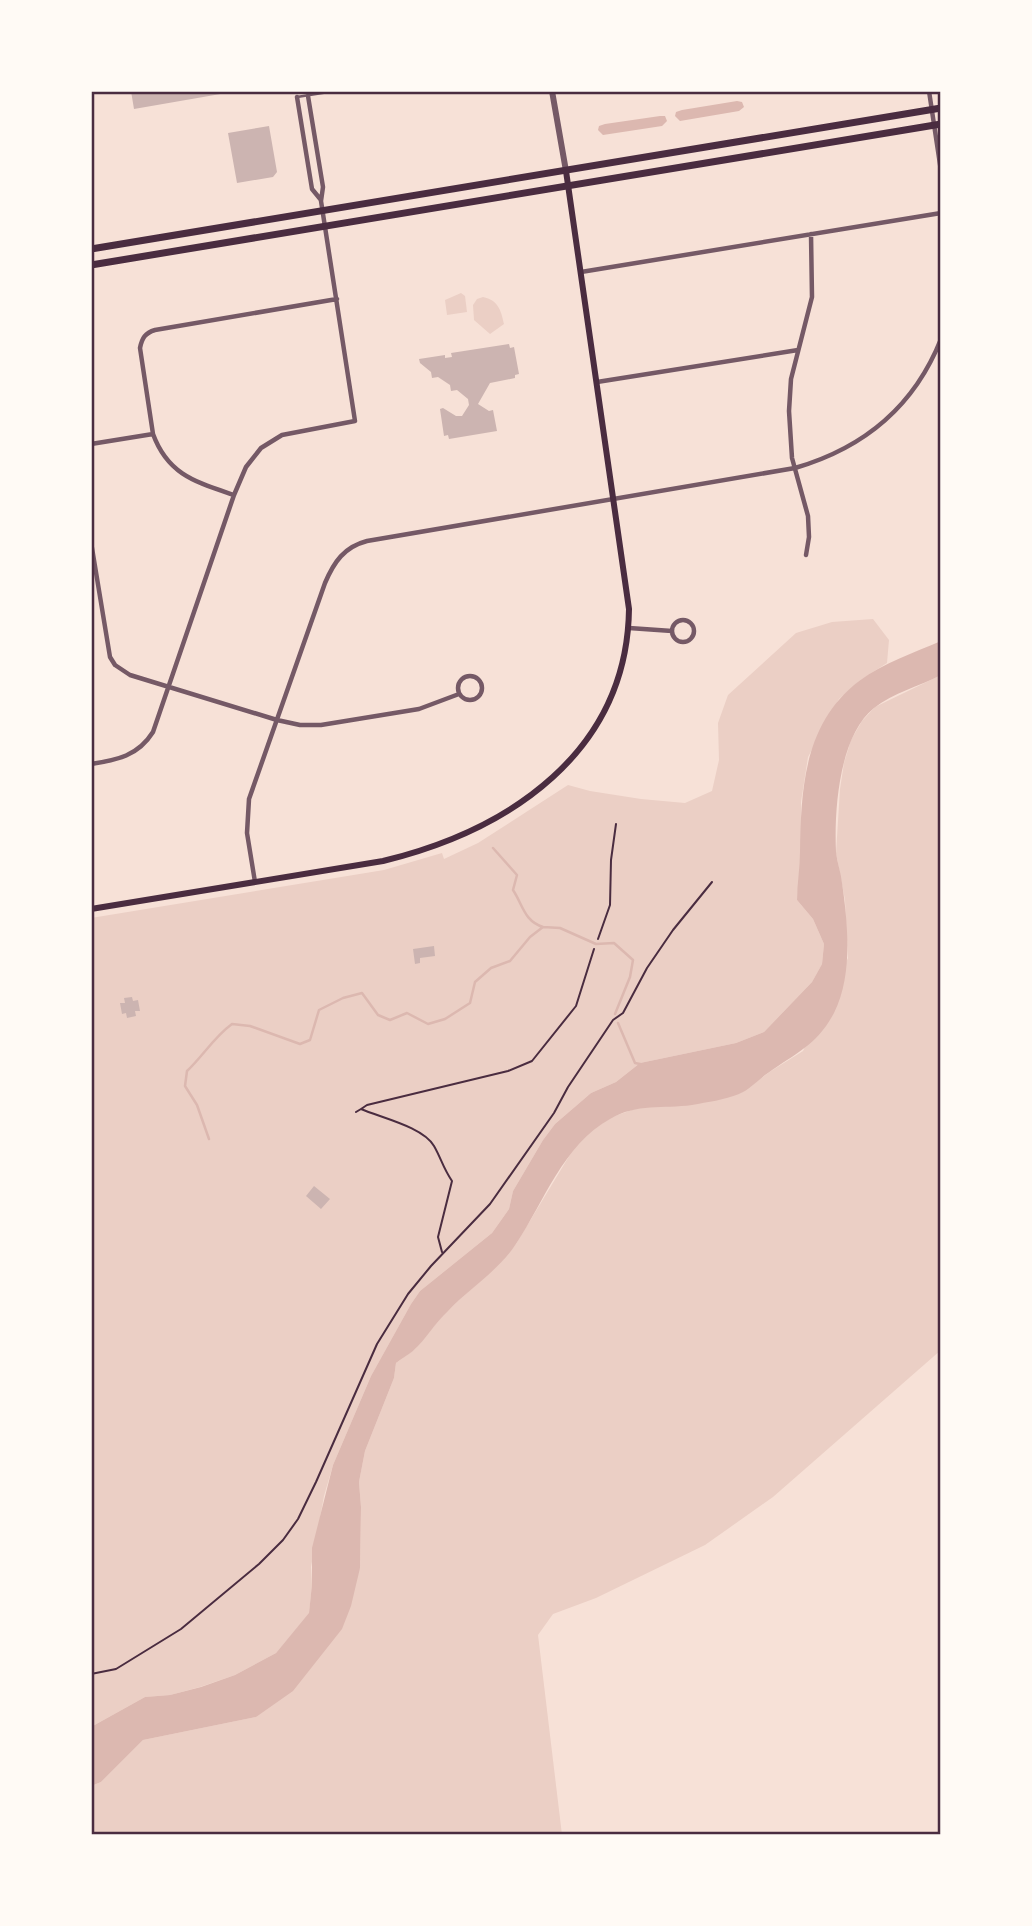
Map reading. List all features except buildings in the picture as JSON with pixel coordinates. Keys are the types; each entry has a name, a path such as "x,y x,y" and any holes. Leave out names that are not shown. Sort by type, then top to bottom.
{"main road":[{"path":"91,249 322,205 566,171 941,108"},
{"path":"91,265 938,124"},
{"path":"91,909 383,861 421,852 455,839 521,802 565,764 583,745 604,715 624,664 629,609 566,171"}],"street":[{"path":"552,91 566,171"},
{"path":"929,91 938,124 941,171"},
{"path":"91,764 126,757 147,742 153,732 234,495 253,456 271,441 293,432 355,421 308,96"},
{"path":"297,97 312,189 322,205"},
{"path":"581,272 941,213"},
{"path":"806,555 810,537 808,516 792,458 789,411 791,379 812,297 811,234"},
{"path":"234,495 198,482 176,469 158,446 153,434 140,348 142,340 147,333 337,299"},
{"path":"255,883 247,833 249,799 331,569 347,549 367,541 795,468 840,453 886,420 919,382 941,339"},
{"path":"597,382 798,350"},
{"path":"91,444 153,434"},
{"path":"91,542 110,657 115,665 130,675 300,725 321,725 419,709 459,694"},
{"path":"685,620 691,622 694,634 685,642 674,637 672,631 674,625 685,620"},
{"path":"629,628 672,631"},
{"path":"471,675 481,681 482,692 474,700 463,698 459,694 457,689 461,679 471,675"}],"lane":[{"path":"297,97 335,91"}],"path":[{"path":"598,939 610,905 611,860 616,824"},
{"path":"91,1674 116,1669 181,1629 266,1558 283,1540 298,1519 316,1482 377,1344 408,1294 490,1204 554,1113 568,1087 614,1020 623,1013 654,958 712,882"},
{"path":"356,1112 367,1105 508,1071 532,1061 576,1006 594,949"},
{"path":"361,1109 423,1133 435,1147 442,1168 452,1181 438,1237 443,1253"}],"shaded area":[{"path":"742,102 744,107 739,111 680,121 675,116 676,112 682,110"},
{"path":"665,116 667,121 662,126 603,135 598,130 599,126 605,124"},
{"path":"461,293 465,296 467,312 447,315 445,300"},
{"path":"483,297 498,306 504,324 490,334 474,320 473,305 477,299"},
{"path":"873,619 889,640 887,663 859,681 839,699 808,757 801,802 801,856 797,900 813,919 824,944 822,964 812,982 764,1032 736,1043 640,1063 616,1082 591,1093 555,1124 513,1191 509,1209 492,1233 420,1291 371,1376 333,1465 324,1496 311,1567 309,1614 276,1653 235,1675 170,1695 145,1697 91,1727 91,918 384,870 442,853 444,859 478,843 568,785 641,799 685,803 712,791 719,760 718,723 728,695 796,633 832,622"},
{"path":"941,641 941,675 874,708 853,736 846,755 838,795 836,852 846,915 846,966 840,998 827,1024 805,1047 743,1092 692,1105 650,1108 620,1114 594,1130 579,1144 556,1176 509,1254 443,1316 413,1351 396,1363 394,1378 365,1451 359,1482 360,1568 351,1606 342,1629 293,1691 256,1717 143,1740 101,1782 91,1786 91,1727 145,1697 170,1695 235,1675 276,1653 309,1613 312,1548 333,1465 371,1376 420,1291 492,1233 509,1209 513,1191 555,1124 591,1093 616,1082 640,1063 736,1043 764,1032 812,982 822,964 824,944 813,919 797,900 802,805 809,759 816,737 841,698 859,681 889,664"},
{"path":"941,675 941,1350 773,1497 705,1545 596,1598 553,1614 538,1635 562,1835 91,1835 91,1786 101,1782 143,1740 256,1717 360,1568 359,1482 365,1451 394,1378 396,1363 414,1350 446,1312 502,1261 516,1244 574,1148 592,1130 612,1117 643,1106 688,1105 741,1093 803,1051 848,958 845,900 836,853 840,789 851,740 862,721 875,707"}],"waterway":[{"path":"493,848 517,875 513,890 525,912 532,921 543,927"},
{"path":"209,1139 197,1105 185,1086 187,1071 232,1024 250,1026 300,1044 310,1040 319,1010 343,998 362,993 378,1015 390,1020 407,1013 428,1024 445,1019 470,1003 475,982 491,968 510,961 530,937 543,927 560,928 596,944 614,943 633,960 630,977 615,1014"},
{"path":"618,1023 635,1063 640,1064"}]}
